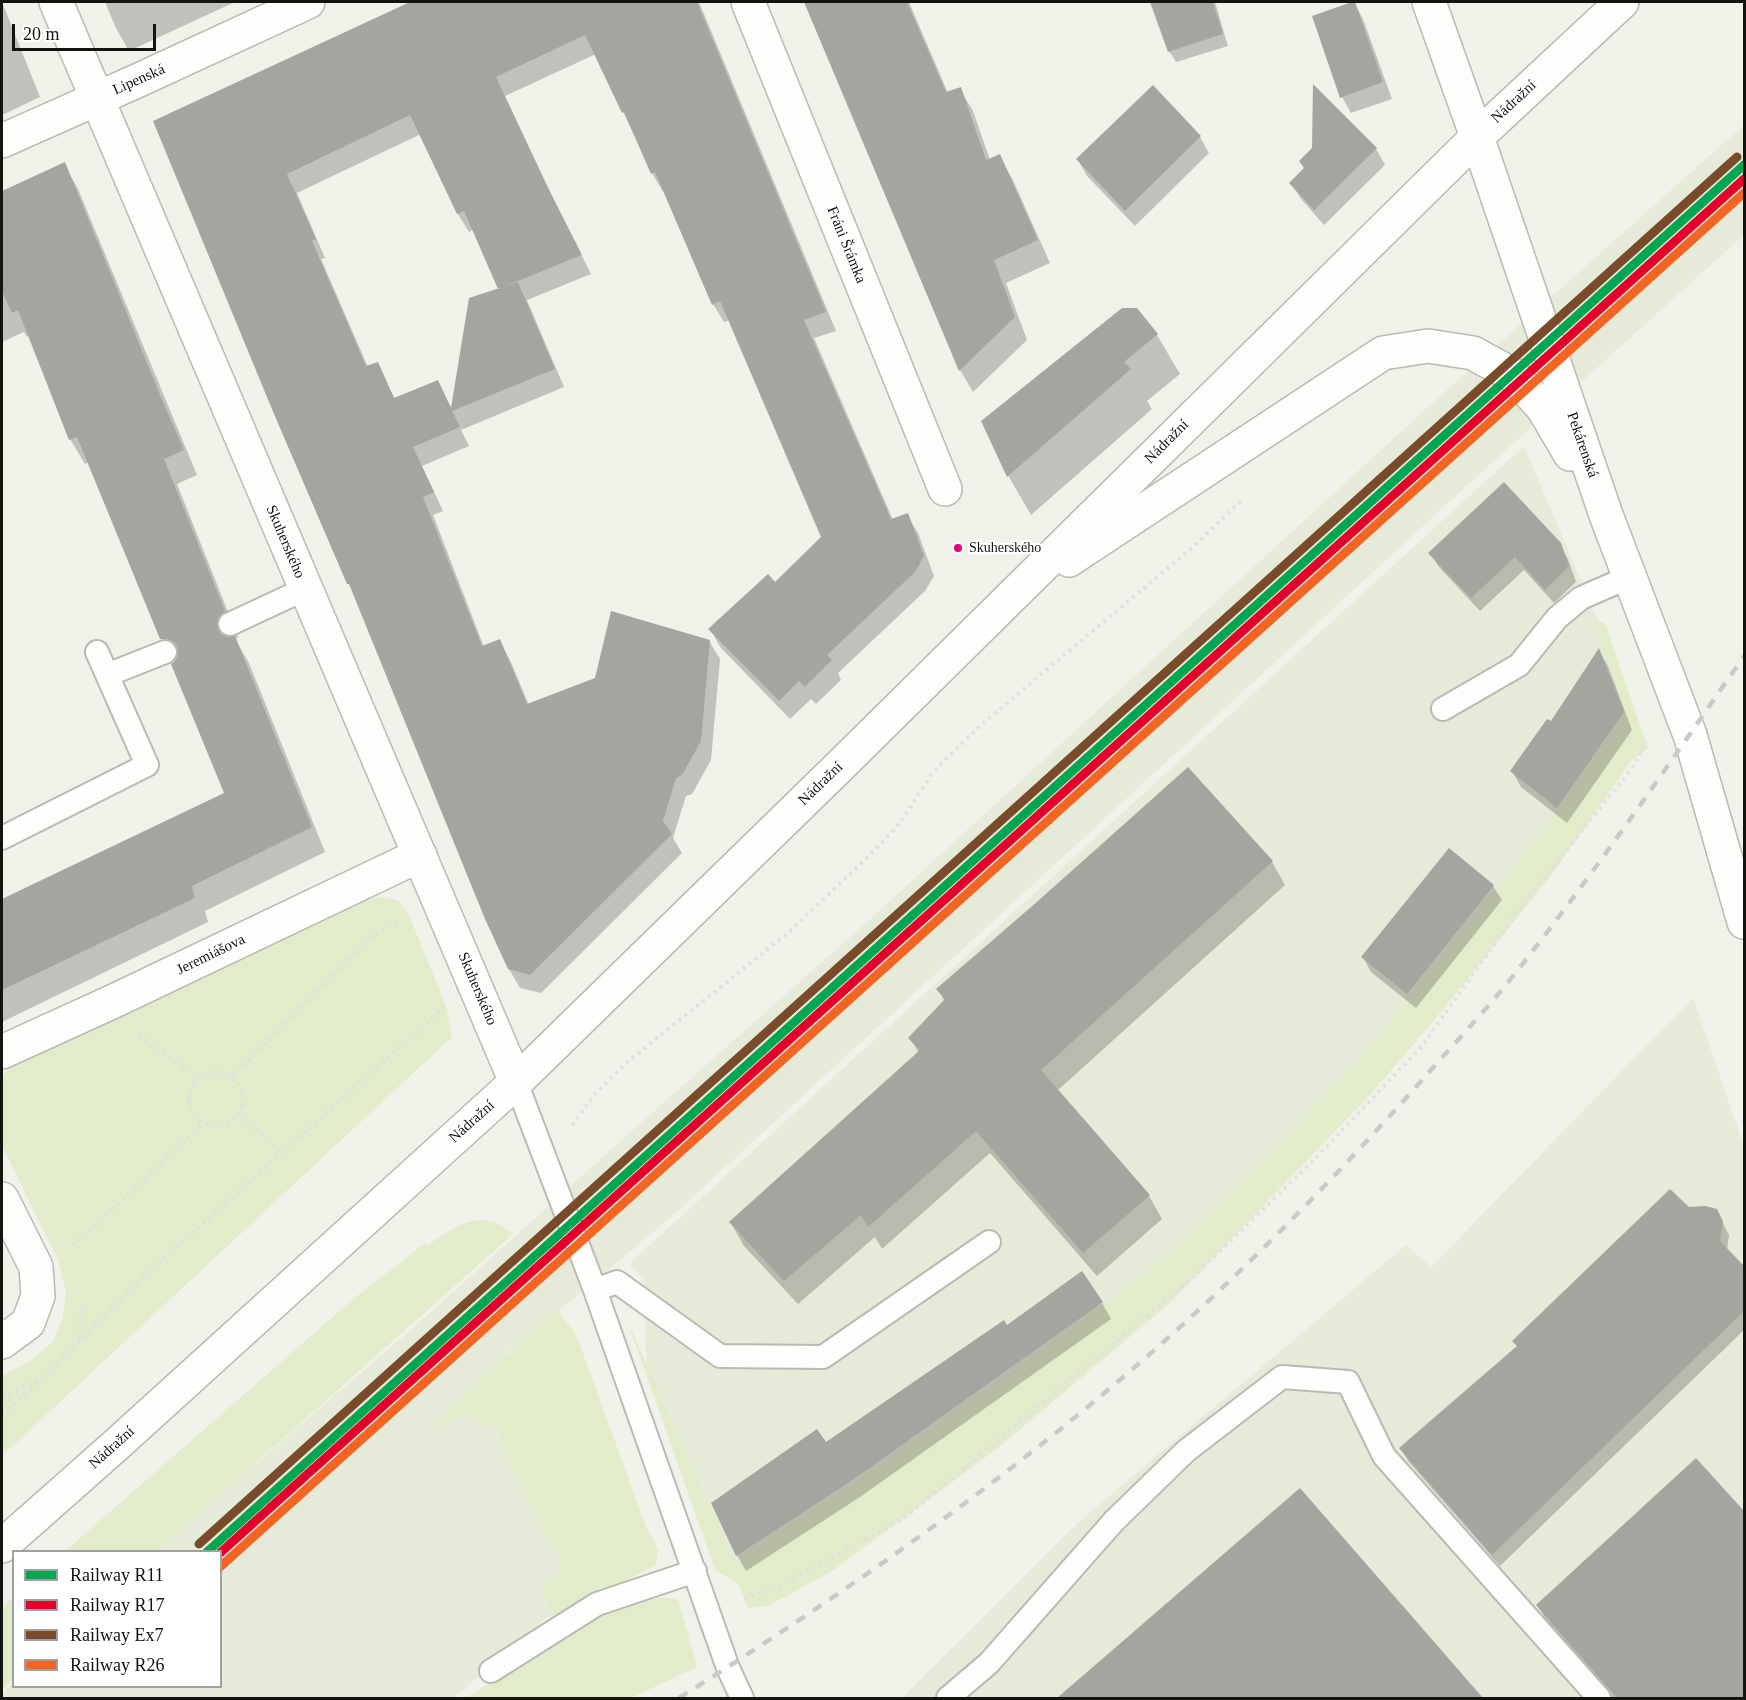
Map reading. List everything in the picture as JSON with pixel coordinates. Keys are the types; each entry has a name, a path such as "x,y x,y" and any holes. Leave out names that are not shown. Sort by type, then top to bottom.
{"street":[{"name":"Skuherského","path":"56,2 516,1082"},
{"name":"Lipenská","path":"2,141 308,2"},
{"name":"Fráni Šrámka","path":"748,2 945,489"},
{"name":"Pekárenská","path":"1429,2 1606,515 1690,735 1740,887 1744,922"},
{"name":"Nádražní","path":"2,1546 516,1082 1477,137 1622,2"},
{"path":"1005,602 1383,353 1428,346 1473,353 1513,375 1543,408 1606,515"},
{"name":"Jeremiášova","path":"2,1052 420,855"},
{"path":"2,1199 36,1267 38,1296 28,1323 2,1342"}],"lane":[{"path":"1443,710 1519,665 1557,618 1581,598 1629,577"},
{"path":"230,624 305,589"},
{"path":"2,838 147,765 97,652"},
{"path":"107,675 165,652"},
{"path":"516,1082 595,1290 728,1668 742,1698"},
{"path":"595,1290 617,1282 720,1356 823,1357 989,1242"},
{"path":"948,1698 988,1663 1114,1521 1186,1451 1281,1377 1348,1382 1384,1456 1599,1698"},
{"path":"491,1671 597,1604 694,1571"}],"path":[{"path":"625,1065 789,932 900,823 933,772 982,724 1193,547 1252,491"},
{"path":"709,1612 780,1586 903,1519 1191,1279 1309,1165 1422,1046 1524,903 1633,767 1672,690"},
{"path":"232,1077 375,933 439,899"},
{"path":"2,1415 43,1378 152,1269 446,1006 478,992"},
{"path":"135,1033 199,1079"},
{"path":"215,1072 232,1077 238,1084 243,1101 238,1114 229,1123 221,1126 204,1123 192,1110 189,1102 190,1093 199,1079 206,1074 215,1072"},
{"path":"238,1114 282,1153"},
{"path":"36,1267 64,1254 204,1123"},
{"path":"2,1398 43,1378"}],"shaded area":[{"path":"1744,125 1744,235 1484,470 670,1218 506,1355 624,1550 454,1698 2,1698 2,1694 12,1683 12,1688 222,1688 222,1550 156,1550 430,1313 867,922 1429,406"},
{"path":"1524,446 1634,706 1529,857 1391,1032 1169,1267 730,1575 647,1376 643,1280 630,1263"},
{"path":"1693,998 1744,1146 1744,1698 897,1698 904,1696 1082,1519 1406,1245 1431,1267"}],"green space":[{"path":"1592,619 1605,623 1648,748 1631,761 1551,876 1436,1018 1371,1094 1170,1303 998,1448 834,1570 768,1606 749,1608 737,1583 715,1570 627,1320 734,1560 890,1459 1060,1337 1173,1251 1286,1138 1372,1045 1550,822 1625,713"},
{"path":"382,897 399,901 409,915 446,1006 452,1037 2,1456 2,1376 32,1360 54,1340 63,1317 66,1291 57,1257 2,1146 2,1076 14,1062 360,901"},
{"path":"473,1221 498,1223 513,1234 158,1550 66,1550 352,1300 425,1243 428,1245 459,1225"},
{"path":"556,1309 576,1334 645,1524 658,1549 656,1565 552,1619 543,1590 560,1570 560,1555 543,1529 499,1441 501,1429 481,1424 468,1413 428,1430"},
{"path":"12,1598 12,1680 2,1690 2,1608"},
{"path":"678,1599 697,1667 631,1698 466,1698 598,1613 635,1600"}],"building":[{"path":"410,2 697,2 826,312 804,320 891,519 908,513 924,556 915,572 827,655 832,660 805,687 799,681 779,701 708,629 768,574 775,582 821,537 720,301 712,305 655,172 651,174 624,112 622,113 585,35 496,77 582,255 504,287 518,282 555,369 452,411 460,427 413,447 434,492 423,497 482,646 500,639 527,704 595,678 611,611 710,640 701,741 682,775 676,778 663,821 672,834 530,975 508,969 485,919 349,584 347,584 274,414 153,121","holes":["410,115 457,214 464,211 498,289 469,298 451,408 438,380 394,398 378,362 366,366 312,241 316,239 287,174"]},
{"path":"804,2 907,2 946,92 961,87 986,160 1000,154 1038,240 994,260 1015,317 959,371"},
{"path":"1150,2 1213,2 1223,34 1168,52"},
{"path":"1355,2 1383,82 1340,98 1312,16"},
{"path":"1313,84 1377,148 1314,210 1289,183 1304,168 1299,161 1312,148"},
{"path":"1153,85 1201,136 1125,211 1076,159"},
{"path":"65,162 184,450 164,459 225,611 219,617 218,629 223,635 235,636 312,827 192,886 195,898 2,990 2,899 224,793 171,664 178,655 177,647 168,639 160,639 77,437 69,440 18,310 12,313 2,291 2,191"},
{"path":"1122,308 1137,308 1158,334 1124,362 1131,369 1007,477 981,421"},
{"path":"1504,482 1561,543 1569,566 1545,590 1515,557 1471,598 1428,553"},
{"path":"1599,648 1624,712 1557,808 1510,771 1547,719 1551,721"},
{"path":"1188,767 1273,861 1041,1070 1150,1195 1083,1253 976,1131 868,1227 861,1215 784,1281 729,1222 920,1050 908,1038 945,999 936,989"},
{"path":"1449,848 1494,885 1407,994 1361,957"},
{"path":"1670,1189 1689,1207 1705,1206 1717,1209 1723,1221 1720,1241 1744,1266 1744,1311 1492,1555 1399,1448 1517,1346 1512,1341"},
{"path":"1082,1271 1103,1302 851,1481 736,1556 711,1503 817,1429 826,1442 1004,1320 1007,1325"},
{"path":"1696,1458 1744,1511 1744,1698 1617,1698 1536,1605"},
{"path":"1300,1488 1483,1698 1057,1698"}],"railway":[{"path":"679,1698 859,1579 1032,1452 1143,1360 1255,1256 1362,1147 1505,986 1598,864 1744,656"}],"rail line":[{"name":"Ex7","path":"199,1544 1737,157"},
{"name":"R11","path":"209,1550 1744,165"},
{"name":"R17","path":"222,1551 1744,179"},
{"name":"R26","path":"222,1565 1744,193"}],"place":[{"name":"Skuherského","path":"958,548"}]}
